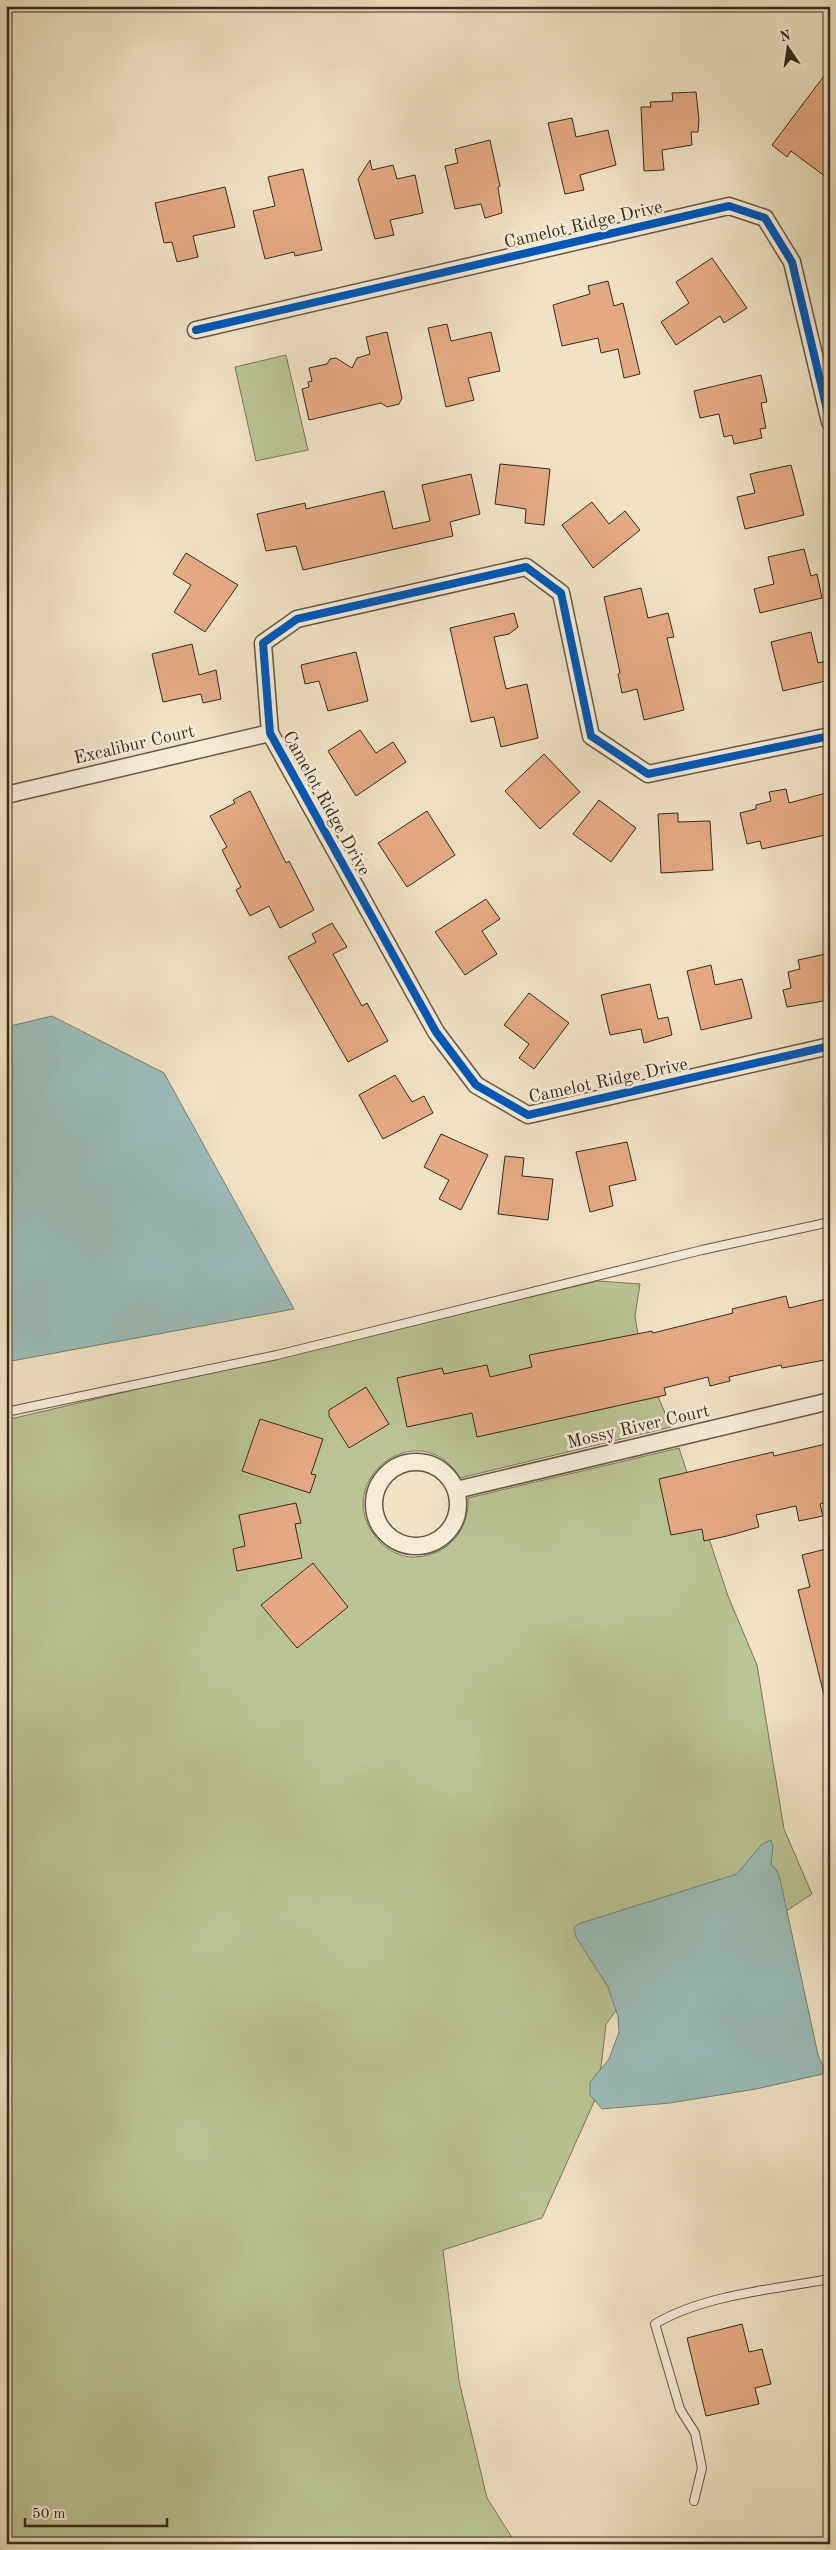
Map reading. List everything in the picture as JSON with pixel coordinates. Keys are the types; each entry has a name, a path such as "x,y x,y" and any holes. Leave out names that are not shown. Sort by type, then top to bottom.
{"street":[{"name":"Camelot Ridge Drive","path":"196,330 729,206 765,218 792,262 825,384 830,422"},
{"name":"Camelot Ridge Drive","path":"830,736 648,774 591,736 561,593 526,567 297,618 263,644 270,732 436,1032 476,1085 528,1115 830,1046"},
{"name":"Excalibur Court","path":"6,795 270,732"},
{"name":"Mossy River Court","path":"456,1490 830,1402"},
{"path":"409,1462 424,1462 438,1467 449,1477 456,1490 458,1503 453,1523 441,1538 428,1544 415,1547 402,1544 390,1538 380,1528 374,1516 373,1502 376,1488 384,1476 395,1466 409,1462"}],"lane":[{"path":"6,1412 277,1355 702,1250 830,1222"},
{"path":"694,2501 702,2468 694,2433 680,2409 655,2324 667,2317 712,2302 830,2279"}],"green space":[{"path":"286,355 308,450 256,461 235,367"},
{"path":"598,1281 640,1284 635,1316 642,1359 671,1427 460,1478 443,1459 423,1451 403,1453 385,1462 371,1477 364,1497 366,1519 379,1541 391,1551 411,1557 428,1555 447,1546 455,1539 465,1520 468,1510 468,1498 679,1448 728,1596 757,1665 784,1829 812,1894 717,1957 640,1979 606,2024 598,2093 542,2218 443,2250 459,2381 487,2498 513,2539 524,2544 6,2544 6,1420"}],"water":[{"path":"52,1016 164,1073 294,1309 6,1362 6,1027"},
{"path":"771,1840 773,1847 771,1865 776,1869 780,1879 818,2055 824,2068 823,2074 756,2089 670,2103 602,2109 590,2095 590,2082 609,2059 619,2032 618,2016 608,1987 576,1937 574,1928 578,1924 737,1874 762,1844"}],"building":[{"path":"830,68 830,180 791,151 787,157 772,145"},
{"path":"696,92 699,120 698,132 691,132 692,145 662,150 664,170 644,171 641,107 651,107 650,102 673,101 672,93"},
{"path":"572,118 576,137 608,130 616,165 580,175 584,190 565,194 548,123"},
{"path":"490,140 500,186 498,187 502,213 485,218 481,204 455,209 445,166 458,163 455,149"},
{"path":"370,160 372,170 393,165 397,179 415,175 423,213 390,220 394,235 375,239 358,179"},
{"path":"303,169 322,250 295,256 294,252 265,259 253,211 275,206 268,177"},
{"path":"225,187 235,227 193,236 198,257 177,262 172,242 164,243 155,203"},
{"path":"712,258 747,308 724,323 720,316 676,345 661,322 689,303 676,282"},
{"path":"608,281 614,306 623,303 640,374 624,378 618,349 601,353 598,338 562,346 553,305 590,294 588,286"},
{"path":"447,324 451,341 491,332 500,371 468,378 474,400 446,407 428,328"},
{"path":"387,332 402,398 399,404 387,407 381,403 309,420 302,389 309,387 308,382 312,381 309,368 327,364 330,359 336,358 352,368 357,358 370,354 366,337"},
{"path":"761,375 767,402 761,403 766,428 760,429 762,438 734,444 732,435 724,437 719,414 700,418 694,391"},
{"path":"500,464 550,469 544,525 525,523 526,509 495,504"},
{"path":"791,465 804,515 745,529 737,497 755,493 750,474"},
{"path":"471,474 480,514 450,522 453,536 303,570 296,546 266,551 257,514 305,503 306,509 384,491 393,529 430,521 422,485"},
{"path":"592,502 609,524 625,511 640,530 593,568 562,525"},
{"path":"804,549 811,576 817,574 822,598 760,613 754,589 774,584 768,557"},
{"path":"186,553 238,585 205,632 174,612 191,585 173,574"},
{"path":"641,588 648,618 668,613 674,637 667,638 684,710 644,720 637,689 622,693 618,674 620,673 604,597"},
{"path":"514,613 518,627 509,634 494,637 506,689 527,684 538,738 501,747 494,717 471,722 450,628"},
{"path":"811,632 818,663 830,660 830,680 783,691 771,642"},
{"path":"192,644 199,675 216,670 221,699 203,703 201,694 163,702 152,654"},
{"path":"356,652 368,701 328,711 319,681 305,684 301,665"},
{"path":"360,730 376,753 393,742 406,762 356,796 328,751"},
{"path":"544,754 580,792 540,829 505,791"},
{"path":"786,789 789,803 826,793 827,798 830,797 830,834 762,849 760,841 747,844 740,813 756,809 756,805 771,801 769,792"},
{"path":"250,791 286,863 289,861 314,910 280,928 269,906 250,916 236,890 241,887 222,850 227,847 210,816 235,803 233,800"},
{"path":"599,800 636,828 611,862 573,834"},
{"path":"427,811 455,855 407,887 378,843"},
{"path":"678,813 678,822 710,821 713,870 661,873 658,814"},
{"path":"486,899 500,919 482,931 497,954 465,975 435,932"},
{"path":"332,923 347,947 333,954 362,1006 367,1003 388,1041 348,1062 288,957 316,942 312,934"},
{"path":"830,953 830,1000 787,1007 783,990 791,988 788,972 800,969 798,960"},
{"path":"711,965 715,985 742,979 752,1018 701,1030 687,971"},
{"path":"650,984 658,1019 668,1017 672,1035 644,1043 641,1029 610,1035 601,995"},
{"path":"529,993 569,1023 534,1069 519,1058 529,1044 504,1025"},
{"path":"395,1075 412,1102 424,1096 433,1113 383,1139 359,1095"},
{"path":"441,1134 488,1155 461,1210 439,1199 449,1180 424,1167"},
{"path":"627,1142 636,1180 609,1186 613,1206 590,1212 576,1152"},
{"path":"505,1156 524,1158 522,1176 553,1179 548,1220 498,1214"},
{"path":"786,1296 789,1308 830,1298 830,1359 782,1368 781,1365 729,1377 730,1381 710,1386 708,1377 664,1388 666,1395 477,1437 472,1413 407,1427 397,1378 442,1368 444,1374 487,1365 490,1377 532,1367 529,1355 652,1331 653,1333 733,1313 732,1309"},
{"path":"366,1387 389,1424 349,1448 329,1416 329,1410"},
{"path":"260,1419 323,1439 311,1474 316,1475 310,1493 242,1471"},
{"path":"830,1443 830,1501 820,1504 823,1516 799,1521 796,1506 756,1515 759,1527 727,1536 704,1541 702,1529 671,1535 659,1479 773,1452 774,1456"},
{"path":"296,1503 301,1523 295,1524 302,1558 237,1571 233,1549 245,1546 239,1515"},
{"path":"830,1548 830,1694 824,1695 798,1590 810,1587 802,1555"},
{"path":"313,1563 348,1607 297,1648 261,1605"},
{"path":"742,2324 749,2352 762,2349 771,2384 755,2388 759,2404 706,2416 687,2338"}],"cycle path":[{"path":"196,330 729,206 765,218 792,262 830,422"},
{"path":"830,736 648,774 591,736 561,593 526,567 297,619 263,643 270,733 436,1032 476,1085 528,1115 830,1046"}]}
